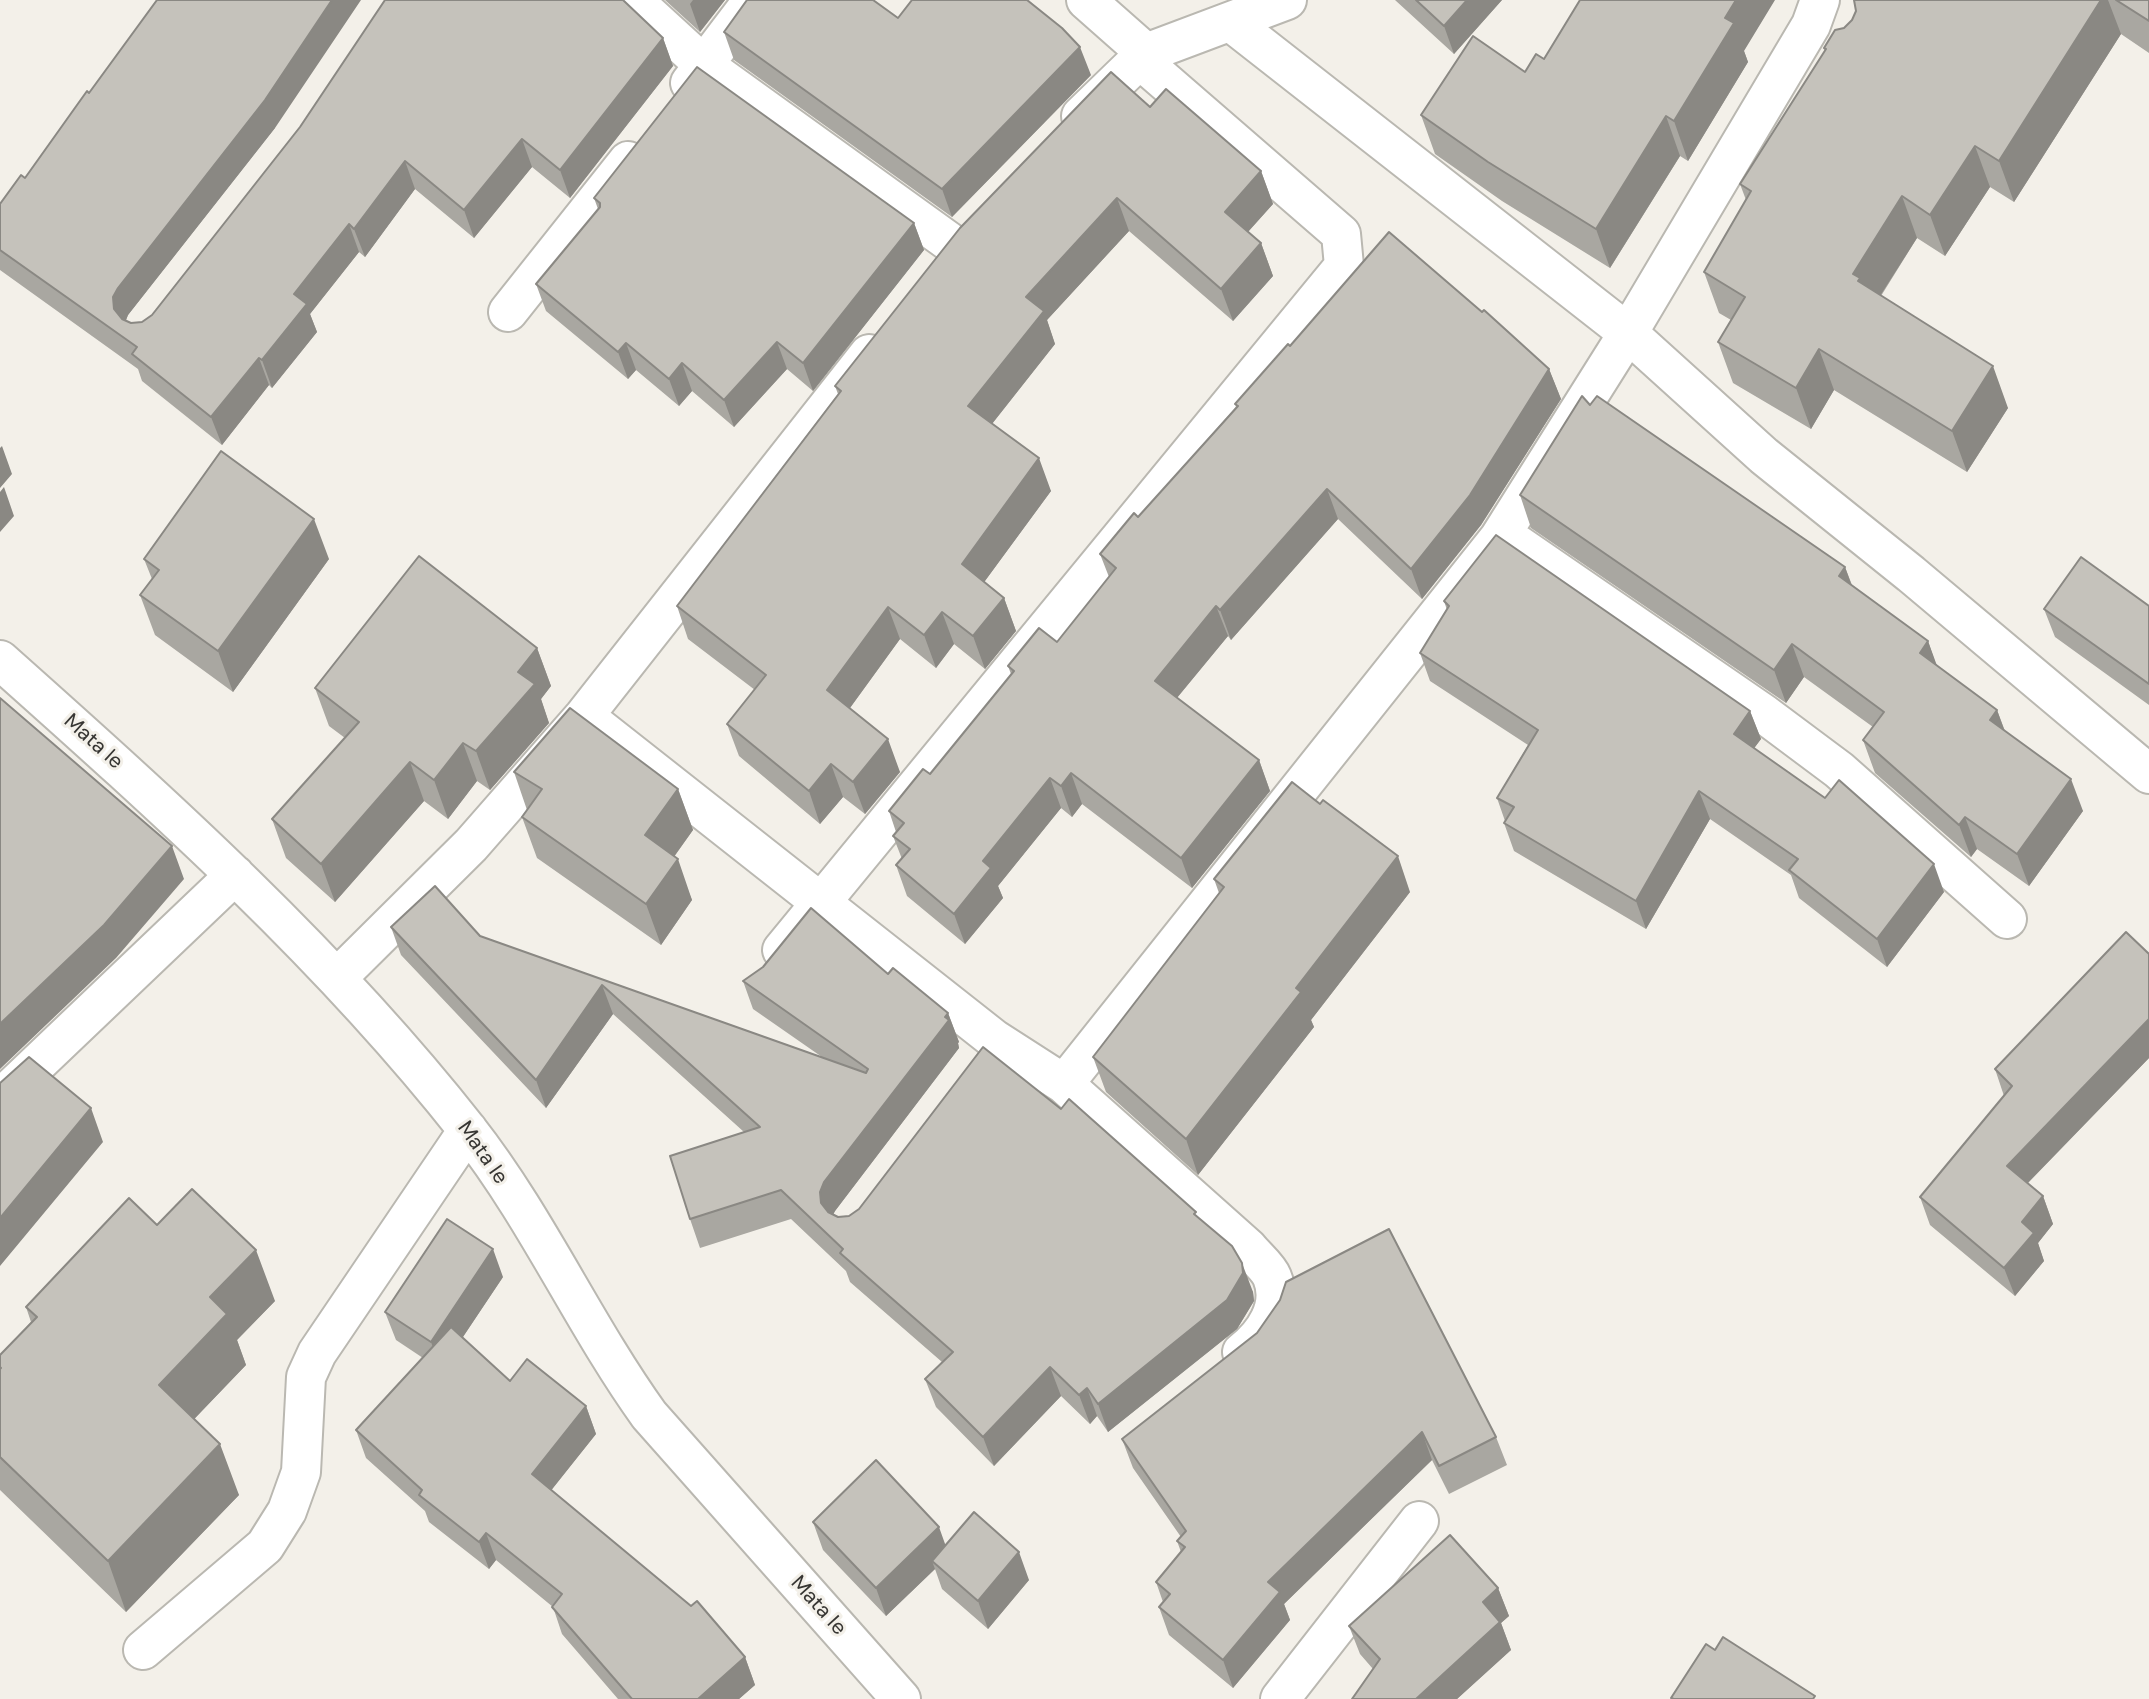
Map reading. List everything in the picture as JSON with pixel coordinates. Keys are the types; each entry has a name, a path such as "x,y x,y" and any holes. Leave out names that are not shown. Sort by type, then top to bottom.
{"street":[{"path":"632,0 704,65 955,246"},
{"path":"508,312 753,0"},
{"path":"756,982 1344,266 1340,234 1086,0"},
{"path":"1061,137 1146,53 1193,33 1232,23 1287,0"},
{"path":"1232,23 1620,345 1911,574 2149,774"},
{"path":"1064,1084 1499,538 1823,23"},
{"path":"929,278 984,216"},
{"path":"338,978 471,845 584,716 895,322"},
{"path":"1499,538 1508,538 1764,714 1839,770 2007,919"},
{"name":"Mata Ie","path":"0,660 165,807 338,978 468,1130 554,1258 613,1366 649,1415 901,1699"},
{"path":"584,716 994,1040 1064,1084 1248,1248 1272,1275 1278,1298 1264,1331 1220,1370"},
{"path":"0,1099 235,876"},
{"path":"969,1072 994,1040"},
{"path":"143,1650 265,1546 287,1511 301,1472 306,1377 317,1353 468,1130"},
{"path":"1280,1699 1419,1521"}],"building":[{"path":"157,0 332,0 265,100 118,288 113,297 114,309 122,319 131,323 142,322 152,315 300,127 385,0 623,0 663,38 560,170 522,139 464,210 405,161 354,229 349,224 294,294 307,304 211,417 132,354 137,347 0,250 0,204 21,175 25,178"},
{"path":"747,0 873,0 898,18 912,0 1027,0 1062,28 1080,47 942,189 724,32"},
{"path":"1416,0 1467,0 1444,26"},
{"path":"1580,0 1736,0 1725,18 1734,23 1674,121 1666,116 1596,229 1488,162 1421,115 1473,36 1525,72 1536,54 1544,59"},
{"path":"1854,0 2101,0 1999,161 1975,146 1930,215 1902,196 1853,274 1860,278 1858,281 1993,366 1952,431 1819,349 1796,388 1718,342 1745,297 1704,272 1751,191 1740,184 1826,49 1824,48 1835,30 1844,28 1852,20 1856,11"},
{"path":"2116,0 2149,0 2149,21"},
{"path":"697,67 914,223 803,363 777,342 724,400 682,363 669,379 626,343 618,352 536,284 600,207 600,203 594,198"},
{"path":"1111,72 1150,107 1166,89 1261,171 1225,212 1261,243 1221,289 1117,198 1026,297 1044,311 968,406 1039,458 962,564 1004,598 973,636 942,612 924,635 888,607 827,690 888,739 853,782 831,764 809,791 727,724 766,675 677,606 841,391 835,386 960,228"},
{"path":"1389,232 1482,312 1484,310 1549,369 1470,495 1411,569 1327,489 1220,610 1216,606 1155,681 1259,760 1181,858 1071,773 1061,786 1050,778 983,861 991,868 954,914 896,865 910,849 893,836 904,823 889,811 923,769 930,774 1014,671 1008,666 1039,628 1057,642 1116,568 1100,554 1134,513 1138,517 1238,406 1235,404 1288,344 1290,346"},
{"path":"1582,396 1590,405 1597,396 1845,567 1839,576 1928,641 1920,653 1997,710 1990,720 2071,779 2017,854 1965,817 1959,825 1863,740 1884,712 1792,644 1774,670 1520,495"},
{"path":"221,451 314,519 218,651 140,595 159,570 144,559"},
{"path":"1496,535 1750,711 1734,734 1825,798 1839,780 1934,864 1877,939 1789,870 1798,859 1699,791 1636,901 1504,823 1514,807 1497,798 1538,730 1420,653 1449,606 1444,601"},
{"path":"419,556 537,648 518,672 535,684 476,751 463,743 434,780 410,762 321,864 272,819 359,722 315,688"},
{"path":"2081,557 2149,606 2149,684 2044,609"},
{"path":"0,698 172,846 104,925 0,1024"},
{"path":"570,708 678,789 645,835 678,859 646,904 522,817 542,789 514,772"},
{"path":"1292,782 1320,804 1323,800 1398,856 1296,988 1301,992 1186,1139 1093,1057 1224,887 1214,879"},
{"path":"435,886 480,936 866,1073 868,1069 743,981 763,967 811,908 888,974 893,968 948,1013 945,1017 949,1020 824,1182 820,1192 821,1203 828,1212 838,1217 849,1216 859,1209 983,1047 1061,1109 1069,1099 1232,1246 1242,1263 1243,1273 1227,1300 1098,1404 1087,1388 1079,1395 1050,1367 983,1437 925,1379 953,1352 840,1253 843,1249 781,1190 690,1219 670,1156 760,1127 602,985 536,1080 391,927"},
{"path":"2126,932 2149,954 2149,1019 2007,1166 2043,1196 2022,1222 2034,1233 2004,1268 1920,1197 2012,1086 1995,1069"},
{"path":"29,1057 91,1108 0,1218 0,1083"},
{"path":"192,1189 256,1250 210,1297 227,1314 159,1385 220,1444 108,1561 0,1457 0,1355 37,1317 26,1307 129,1198 157,1225"},
{"path":"447,1219 493,1249 431,1342 385,1312"},
{"path":"1389,1229 1496,1437 1439,1466 1422,1432 1268,1582 1280,1592 1223,1660 1159,1607 1170,1594 1156,1582 1185,1547 1177,1541 1186,1531 1122,1439 1257,1333 1280,1300 1286,1282"},
{"path":"451,1327 510,1381 527,1359 586,1406 532,1474 691,1606 697,1601 745,1657 698,1699 632,1699 552,1607 562,1594 486,1533 479,1542 419,1495 422,1490 356,1430"},
{"path":"876,1460 939,1527 876,1588 813,1522"},
{"path":"974,1512 1019,1552 978,1601 932,1561"},
{"path":"1450,1535 1498,1588 1483,1602 1500,1622 1416,1699 1352,1699 1380,1659 1349,1626"},
{"path":"1723,1637 1815,1696 1813,1699 1671,1698 1706,1644 1715,1650"}]}
